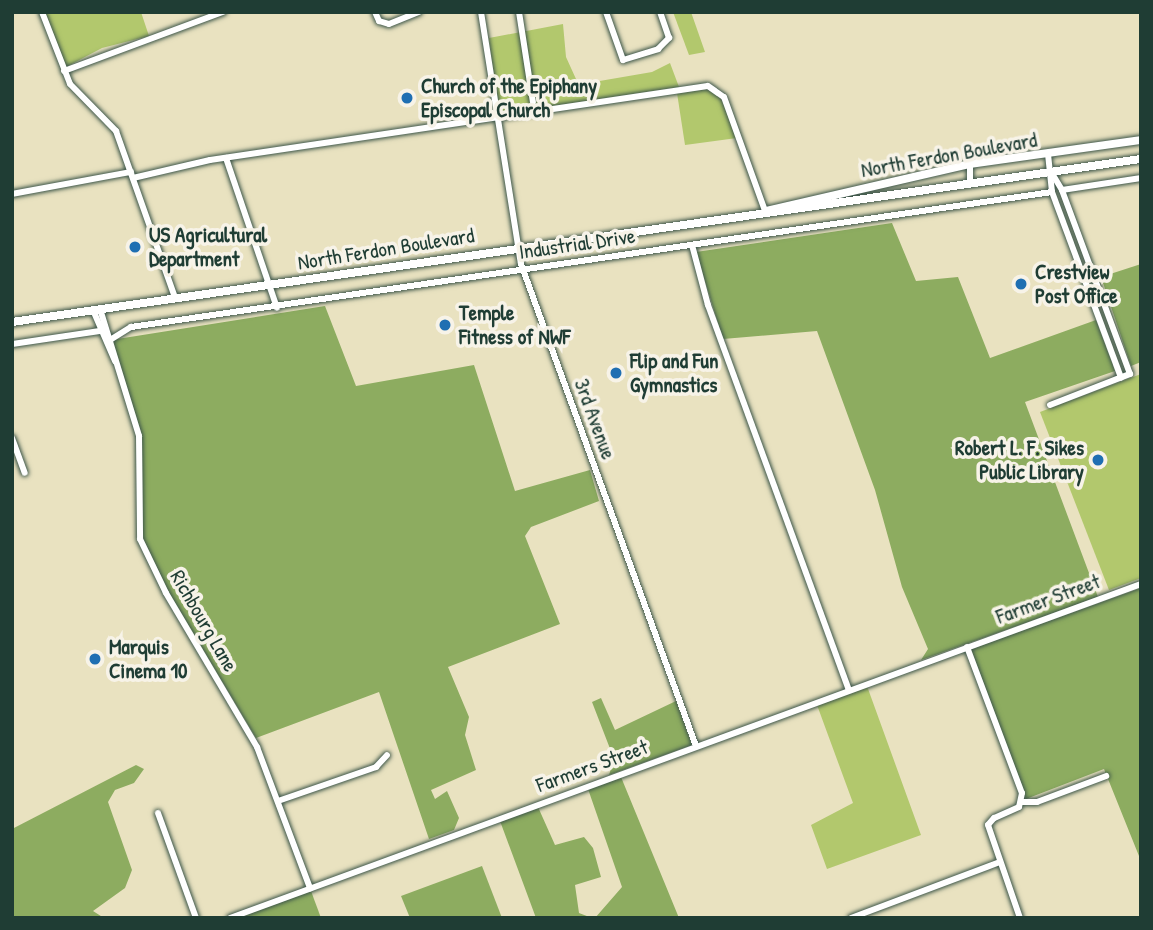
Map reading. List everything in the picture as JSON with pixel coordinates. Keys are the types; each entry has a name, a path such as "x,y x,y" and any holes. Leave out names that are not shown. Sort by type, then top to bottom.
{"main road":[{"name":"North Ferdon Boulevard","path":"12,322 765,211 970,164 1141,140"},
{"name":"North Ferdon Boulevard","path":"765,211 784,213 970,182 1141,159"}],"street":[{"path":"42,12 64,71 78,95 111,123 175,298"},
{"path":"64,71 223,12"},
{"path":"375,12 379,21 389,24 419,12"},
{"name":"3rd Avenue","path":"481,12 517,247 523,270 696,746"},
{"path":"519,12 533,102"},
{"path":"606,12 623,60 658,49 669,38 660,12"},
{"path":"12,194 497,117 696,88 714,88 724,97 765,211"},
{"path":"1048,154 1052,192 1121,378"},
{"path":"226,158 273,284 277,308"},
{"path":"970,164 970,182"},
{"path":"1050,405 1130,374 1062,190 1051,172"},
{"path":"1062,190 1141,178"},
{"name":"Industrial Drive","path":"110,340 131,327 277,308 1052,192"},
{"path":"1067,232 1076,228"},
{"path":"692,245 708,305 849,690"},
{"path":"1095,307 1104,304"},
{"name":"Richbourg Lane","path":"97,310 100,331 115,361"},
{"name":"Richbourg Lane","path":"97,310 110,340 139,436 140,539 166,593 250,733 310,888"},
{"path":"12,344 100,331"},
{"path":"12,438 25,473"},
{"name":"Farmer Street","path":"967,647 1141,584"},
{"path":"967,647 1022,802"},
{"name":"Farmers Street","path":"230,918 967,647"},
{"path":"278,801 376,767 387,755"},
{"path":"1020,918 988,825 1022,802 1037,802 1106,776"},
{"path":"158,813 196,918"},
{"path":"851,918 1000,862"}],"green space":[{"path":"45,12 141,12 149,36 102,48 66,67"},
{"path":"673,12 691,12 705,52 689,55"},
{"path":"563,24 566,57 576,79 588,83 652,72 670,63 679,87 499,114 489,38"},
{"path":"708,89 721,99 737,138 685,145 677,93"},
{"path":"892,223 916,281 958,277 990,358 1096,320 1115,371 1025,402 1098,597 921,660 928,649 902,587 875,490 817,331 723,339 696,252"},
{"path":"1141,264 1141,362 1131,366 1101,277"},
{"path":"325,306 356,386 474,365 515,491 590,470 599,501 531,527 525,536 560,624 448,667 469,717 465,735 476,770 431,790 435,799 447,791 459,818 454,830 429,839 379,692 256,738 168,591 143,538 142,435 111,340"},
{"path":"1141,374 1141,578 1109,590 1040,412"},
{"path":"1141,588 1141,861 1104,769 1026,799 971,649"},
{"path":"867,686 921,835 827,869 811,825 853,803 817,705"},
{"path":"601,698 615,730 676,701 692,745 609,775 614,759 592,702"},
{"path":"136,765 144,769 134,783 115,790 108,802 132,870 125,888 93,911 104,918 12,918 12,829"},
{"path":"621,777 679,918 595,918 622,887 588,789"},
{"path":"538,807 555,845 584,837 593,848 601,877 575,885 579,913 592,918 536,918 500,821"},
{"path":"482,866 502,918 410,918 401,896"},
{"path":"311,891 321,918 237,918"}],"place":[{"name":"Church of the Epiphany Episcopal Church","path":"407,98"},
{"name":"US Agricultural Department","path":"135,247"},
{"name":"Crestview Post Office","path":"1021,284"},
{"name":"Temple Fitness of NWF","path":"445,325"},
{"name":"Flip and Fun Gymnastics","path":"616,373"},
{"name":"Robert L. F. Sikes Public Library","path":"1098,460"},
{"name":"Marquis Cinema 10","path":"95,659"}]}
